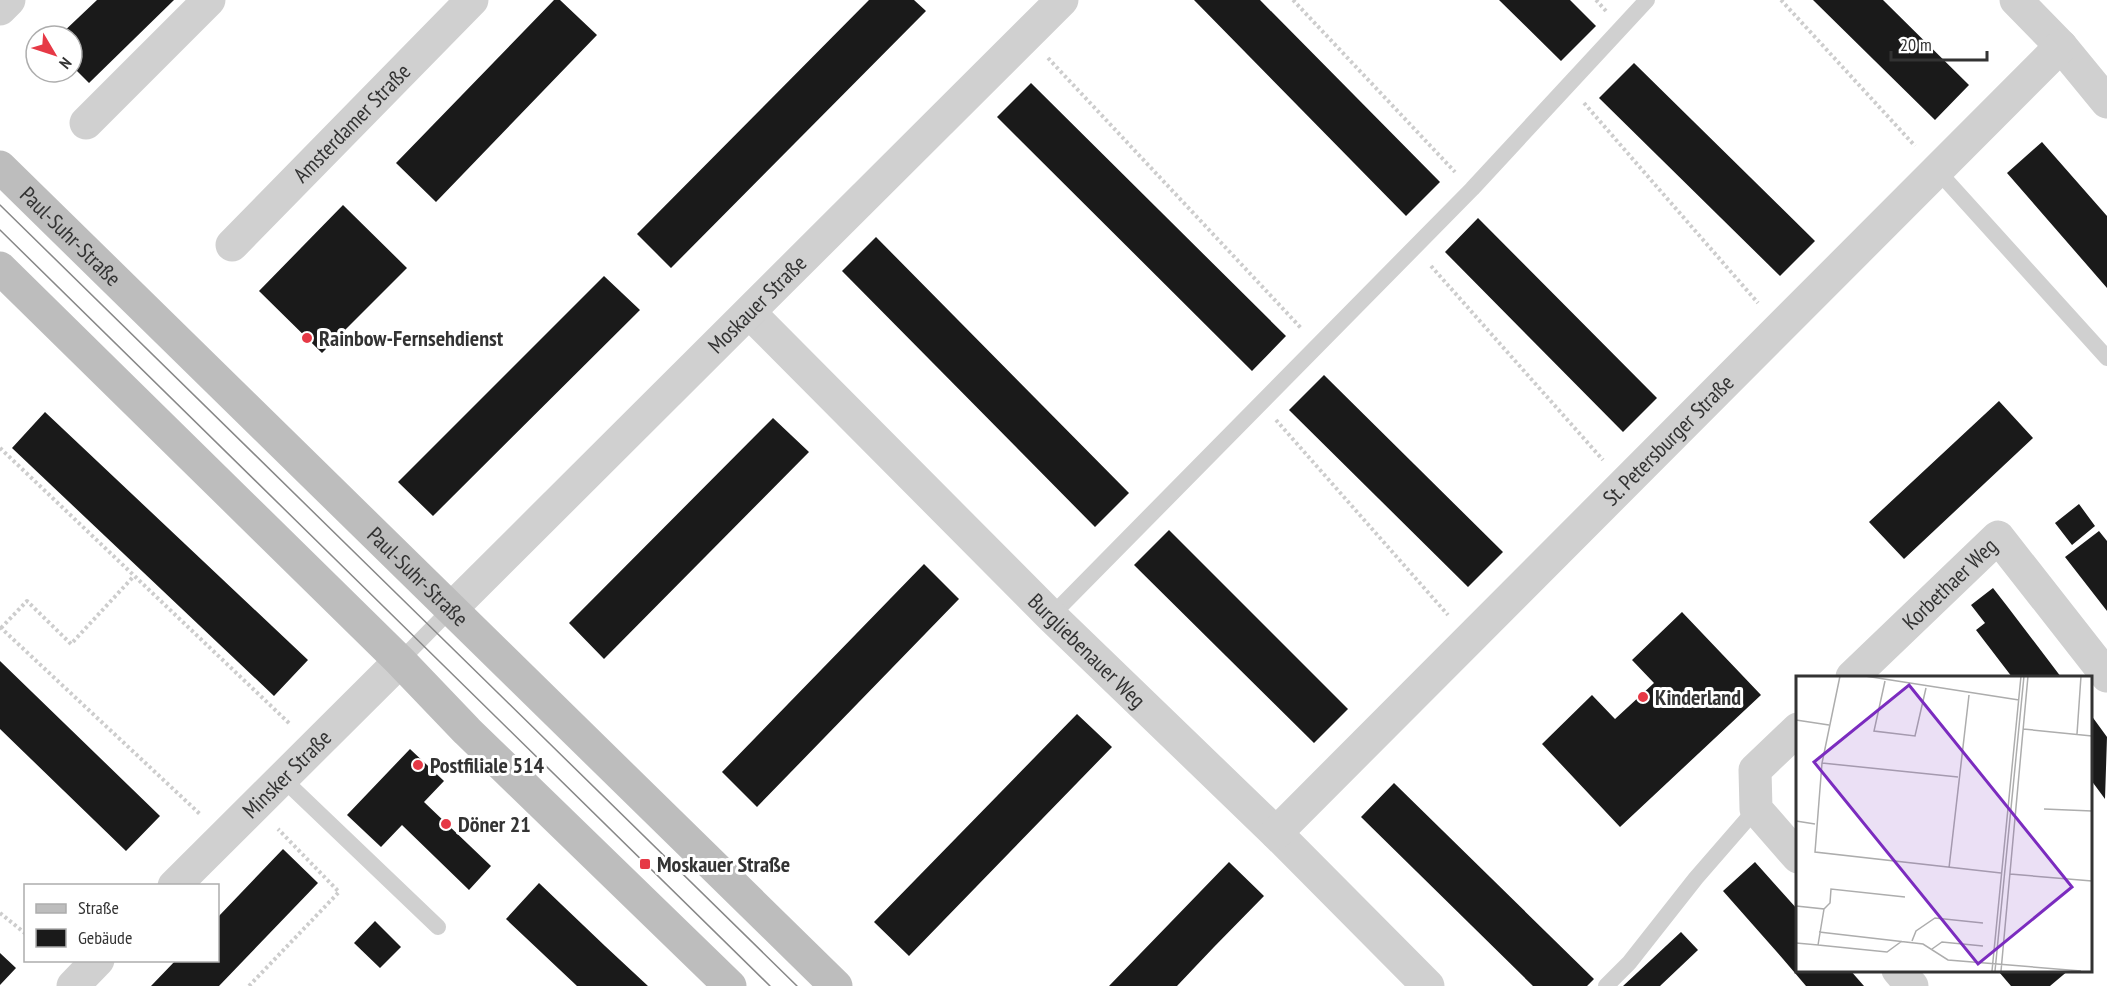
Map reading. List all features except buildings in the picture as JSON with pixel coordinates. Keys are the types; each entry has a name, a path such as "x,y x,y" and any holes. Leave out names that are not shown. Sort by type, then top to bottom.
{"street":[{"path":"0,9 9,0"},
{"path":"86,123 209,0"},
{"name":"Amsterdamer Straße","path":"232,245 472,0"},
{"name":"Moskauer Straße","path":"451,609 1062,0"},
{"path":"2016,0 2061,46 2107,102"},
{"name":"St. Petersburger Straße","path":"1276,832 2061,46"},
{"name":"Paul-Suhr-Straße","path":"0,167 836,986"},
{"path":"0,268 400,661 467,731 730,986"},
{"name":"Burgliebenauer Weg","path":"750,313 1052,616 1276,832 1428,986"},
{"name":"Korbethaer Weg","path":"1853,676 1998,537 2107,676"},
{"name":"Minsker Straße","path":"175,884 400,661"},
{"path":"1796,731 1755,770 1756,809 1796,855"},
{"path":"73,986 96,962"},
{"path":"1900,971 1912,986"}],"lane":[{"path":"1052,616 1472,189 1647,0"},
{"path":"1936,169 2107,358"},
{"path":"400,661 451,609"},
{"path":"282,778 438,927"},
{"path":"1606,986 1629,963 1696,878 1756,809"}],"path":[{"path":"1293,0 1472,189"},
{"path":"1781,0 1936,169"},
{"path":"1027,34 1318,345"},
{"path":"1568,85 1780,329"},
{"path":"1414,247 1623,483"},
{"path":"1261,402 1470,640"},
{"path":"0,448 300,733"},
{"path":"134,576 71,644 27,601 1,627 210,823"},
{"path":"248,986 339,891 275,826"},
{"path":"0,913 24,932"}],"tram line":[{"path":"0,205 797,986"},
{"path":"0,230 770,986"}],"place":[{"name":"Rainbow-Fernsehdienst","path":"307,338"},
{"name":"Kinderland","path":"1643,697"},
{"name":"Postfiliale 514","path":"418,765"},
{"name":"Döner 21","path":"446,824"},
{"name":"Moskauer Straße","path":"645,864"}]}
